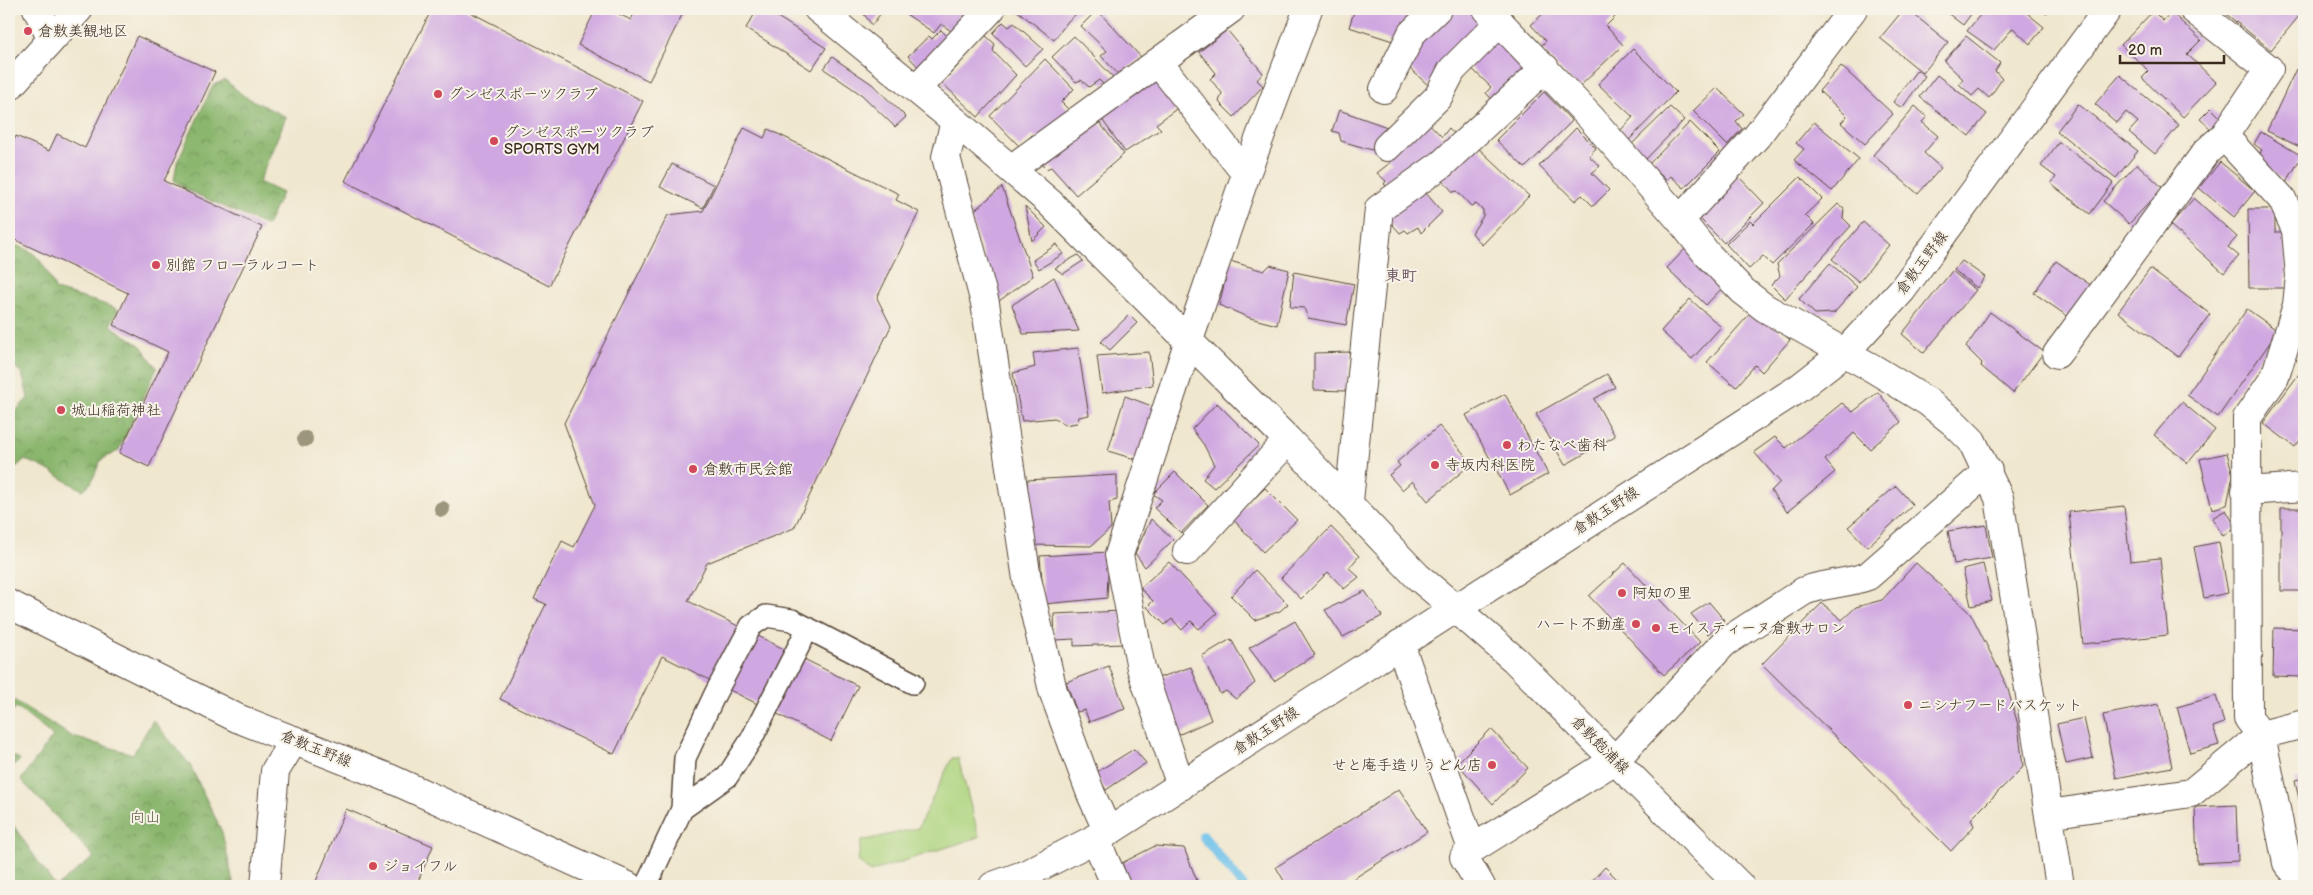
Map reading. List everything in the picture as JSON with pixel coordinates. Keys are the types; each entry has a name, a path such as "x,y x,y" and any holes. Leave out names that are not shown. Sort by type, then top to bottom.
{"street":[{"path":"37,9 51,38"},
{"path":"9,87 79,9"},
{"name":"倉敷飽浦線","path":"818,9 955,120 1048,202 1288,440 1349,502 1417,576 1516,660 1740,886"},
{"path":"916,88 990,9"},
{"path":"1012,169 1231,9"},
{"path":"1181,786 1141,668 1118,555 1246,174 1308,9"},
{"path":"1384,89 1412,33 1437,9"},
{"path":"1680,220 1756,136 1854,9"},
{"name":"倉敷玉野線","path":"993,886 1026,874 1102,835 1181,786 1799,388 1845,352 1902,290 2108,9"},
{"path":"2057,354 2206,152 2224,136 2269,69 2193,9"},
{"path":"1387,147 1438,97 1452,70 1494,15 1592,118 1707,254 1743,291 1765,308 1845,352 1928,402 1953,422 1972,441 1988,471 1999,498 2060,886"},
{"path":"1158,62 1246,174"},
{"path":"1349,502 1379,209 1442,164 1545,68"},
{"path":"955,120 946,157 985,302 1028,579 1053,691 1091,794 1116,886"},
{"path":"2224,136 2293,200 2300,276 2297,305 2275,376 2247,418 2248,718 2261,735 2287,863 2299,877 2304,879"},
{"path":"1187,551 1288,440"},
{"path":"1481,886 1464,856 1472,849 1615,760 1724,643 1804,591 1818,586 1868,576 1988,471"},
{"path":"2246,491 2304,487"},
{"name":"倉敷玉野線","path":"9,604 237,718 389,778 628,886"},
{"path":"1400,644 1472,849"},
{"path":"2049,814 2191,793 2261,735 2304,724"},
{"path":"264,886 275,772 294,740"}],"lane":[{"path":"646,886 682,809 685,758 715,694 751,626 766,616 792,620 913,683"},
{"path":"682,809 727,777 751,740 808,628"}],"green space":[{"path":"225,80 244,96 286,117 259,182 282,193 267,226 185,189 174,180 177,162 213,85"},
{"path":"9,245 19,246 34,254 44,266 56,290 118,310 110,325 141,346 157,368 118,451 101,460 91,483 83,490 32,462 24,460 9,473 9,410 14,413 28,398 22,373 9,362"},
{"name":"向山","path":"9,697 73,737 133,754 153,720 190,765 222,832 234,886 57,886 94,857 21,780 53,736 16,707 9,715"},
{"path":"9,753 20,760 9,771"},
{"path":"952,758 958,758 979,837 870,872 858,861 861,841 918,828"},
{"path":"9,819 55,886 9,886"}],"building":[{"name":"グンゼスポーツクラブ SPORTS GYM","path":"432,9 464,9 643,101 549,286 345,181"},
{"path":"596,9 608,9 631,20 636,9 685,9 649,81 578,45"},
{"path":"758,9 765,9 826,48 811,70 746,28"},
{"path":"860,9 884,9 872,25"},
{"path":"906,9 966,9 969,11 954,33 941,24 934,33 903,12"},
{"path":"1015,9 1082,9 1068,21 1054,40"},
{"path":"1355,9 1399,9 1413,12 1402,44 1349,27"},
{"path":"1454,9 1473,9 1489,24 1428,85 1408,67 1415,47"},
{"path":"1548,9 1619,9 1621,11 1606,26 1623,45 1578,88 1540,47 1546,41 1531,25"},
{"path":"1904,9 1907,9 1948,42 1923,73 1880,38"},
{"path":"1942,9 1975,9 1963,25"},
{"path":"1985,9 2022,9 2044,27 2030,44 2013,28 1994,50 1967,31"},
{"path":"2040,9 2052,9 2047,14"},
{"path":"2220,9 2304,9 2304,10 2271,50"},
{"path":"1097,10 1141,57 1119,75 1101,56 1107,51 1081,26"},
{"path":"2153,11 2163,21 2171,12 2201,40 2187,54 2216,82 2183,117 2142,78 2149,71 2121,45"},
{"path":"1003,22 1009,27 1014,23 1043,49 1025,66 993,33"},
{"path":"941,30 953,42 923,72 908,56 929,36 932,39"},
{"path":"1227,30 1263,73 1257,80 1263,86 1234,117 1219,102 1222,93 1210,79 1216,73 1199,52"},
{"path":"1496,34 1515,54 1513,57 1532,75 1499,107 1486,93 1491,87 1467,64"},
{"path":"985,35 995,44 993,51 1016,75 978,117 942,83"},
{"name":"別館 フローラルコート","path":"137,36 215,72 164,181 262,227 149,467 119,453 168,352 113,325 128,293 9,237 13,222 9,220 9,152 16,136 49,151 57,134 85,148"},
{"path":"1074,36 1113,77 1104,85 1099,80 1089,87 1081,80 1076,82 1052,57"},
{"path":"1966,36 2000,63 1995,71 2002,79 1989,98 1979,89 1972,96 1959,84 1963,79 1944,61"},
{"path":"1633,49 1676,92 1628,141 1619,132 1633,117 1598,84"},
{"path":"832,57 872,84 906,117 895,127 862,95 824,69"},
{"path":"1045,59 1074,89 1061,102 1069,110 1040,140 1032,135 1020,147 990,116"},
{"path":"1841,66 1893,114 1865,144 1841,123 1847,116 1819,91"},
{"path":"2296,69 2304,73 2304,149 2267,131"},
{"path":"1159,70 1183,104 1156,124 1161,129 1125,152 1099,115"},
{"path":"1917,70 1925,76 1902,108 1893,102"},
{"path":"1937,75 1987,114 1969,136 1920,97"},
{"path":"2120,75 2179,125 2155,154 2129,132 2138,122 2126,112 2117,123 2095,104"},
{"path":"1717,88 1744,114 1736,121 1742,129 1727,145 1693,111"},
{"path":"1544,92 1572,121 1525,168 1496,140"},
{"path":"2078,104 2138,151 2116,178 2057,131"},
{"path":"1915,106 1927,117 1922,122 1938,136 1924,153 1941,168 1918,194 1873,155"},
{"path":"1670,107 1684,120 1646,159 1632,144"},
{"path":"2211,108 2223,120 2213,131 2200,119"},
{"path":"1339,110 1387,127 1379,152 1341,141 1339,133 1332,131"},
{"path":"1095,117 1124,154 1076,195 1051,167 1046,169 1038,161"},
{"path":"1425,119 1442,137 1449,128 1458,138 1393,192 1384,184 1386,181 1377,173 1391,162 1384,154"},
{"path":"1690,122 1720,152 1684,188 1671,176 1666,180 1649,164"},
{"path":"1814,122 1859,159 1832,191 1794,160 1804,149 1796,143"},
{"path":"744,128 764,138 768,129 899,194 896,200 919,212 877,298 891,326 794,528 707,563 688,601 858,686 831,741 662,656 614,754 500,699 546,604 534,599 562,541 574,547 595,505 564,423 668,215 703,211"},
{"path":"1576,128 1596,148 1589,156 1600,166 1592,173 1609,190 1593,206 1582,195 1575,201 1539,166"},
{"path":"2261,132 2302,156 2286,183 2257,158 2262,150 2254,144"},
{"path":"2059,142 2113,183 2090,214 2051,184 2056,177 2041,166"},
{"path":"1474,144 1529,196 1482,245 1472,233 1483,216 1483,210 1476,204 1471,206 1457,191 1453,192 1439,176"},
{"path":"2220,162 2255,191 2234,217 2199,188"},
{"path":"672,164 714,185 703,208 660,187"},
{"path":"2137,164 2163,188 2129,224 2103,201"},
{"path":"1738,176 1764,203 1724,243 1697,216"},
{"path":"1800,177 1822,199 1805,215 1814,224 1772,265 1763,256 1749,269 1726,244 1750,221 1753,224"},
{"path":"1420,186 1442,212 1421,233 1418,227 1408,233 1405,230 1400,233 1384,215"},
{"path":"1002,187 1033,276 999,301 970,214"},
{"path":"2194,198 2237,237 2228,247 2239,256 2224,273 2170,225"},
{"path":"1838,204 1844,209 1843,218 1851,226 1785,299 1771,285 1780,276 1777,264"},
{"path":"1025,206 1046,227 1032,241"},
{"path":"2248,209 2275,209 2275,232 2286,232 2286,288 2249,288"},
{"path":"1863,222 1889,245 1859,282 1832,259"},
{"path":"1057,244 1063,254 1039,269 1033,260"},
{"path":"1686,248 1724,286 1706,305 1667,268"},
{"path":"1078,255 1083,261 1063,274 1055,268"},
{"path":"1230,261 1264,271 1270,265 1289,270 1277,325 1250,318 1219,305"},
{"path":"1962,261 1985,277 1977,288 1954,270"},
{"path":"2056,261 2092,286 2070,318 2034,293"},
{"path":"1830,263 1857,287 1834,313 1815,314 1799,299"},
{"path":"2150,269 2210,314 2178,357 2118,312"},
{"path":"1952,271 1976,290 1924,353 1902,334"},
{"path":"1294,272 1354,284 1346,325 1308,318 1304,308 1290,307"},
{"path":"1054,277 1079,331 1023,334 1012,305"},
{"path":"1690,299 1721,327 1692,359 1661,331"},
{"path":"1755,308 1790,340 1762,372 1755,365 1736,387 1707,362"},
{"path":"2247,309 2278,331 2218,417 2187,395"},
{"path":"1990,312 2044,352 2013,393 1981,366 1982,363 1966,347"},
{"path":"1129,315 1137,323 1110,350 1101,342"},
{"path":"1078,348 1089,415 1079,417 1077,423 1064,425 1055,418 1022,421 1013,373 1035,367 1033,353"},
{"path":"1149,352 1153,385 1102,393 1097,356"},
{"path":"1351,352 1346,391 1314,390 1314,353"},
{"path":"2304,367 2304,435 2295,447 2263,423"},
{"path":"1607,374 1615,387 1594,399 1615,436 1565,465 1536,414"},
{"path":"1878,392 1901,422 1870,449 1854,433 1825,460 1835,472 1787,512 1771,491 1780,482 1754,452 1775,437 1786,448 1842,403 1853,412"},
{"name":"わたなべ歯科","path":"1505,394 1548,474 1510,495 1466,415"},
{"path":"1125,396 1157,408 1141,461 1108,451"},
{"path":"2182,402 2215,430 2188,463 2154,435"},
{"path":"1217,403 1259,445 1214,488 1203,479 1214,465 1204,445 1192,429"},
{"name":"寺坂内科医院","path":"1439,426 1472,463 1428,501 1412,481 1402,490 1389,475 1400,466 1397,462"},
{"path":"2227,453 2233,475 2227,505 2212,509 2200,459"},
{"path":"1175,472 1208,505 1181,533 1154,508 1162,500 1153,494"},
{"path":"1117,475 1117,500 1109,502 1111,528 1091,546 1030,545 1027,480"},
{"path":"1896,486 1913,505 1867,547 1848,527"},
{"path":"1265,488 1297,520 1263,552 1233,519"},
{"path":"2124,506 2130,561 2160,558 2168,635 2083,644 2069,512"},
{"path":"2281,508 2304,508 2304,591 2281,591"},
{"path":"2226,510 2236,527 2223,536 2212,518"},
{"path":"1151,519 1173,540 1145,567 1135,553"},
{"path":"1986,525 1992,558 1954,564 1948,531"},
{"path":"1331,527 1359,556 1349,568 1359,577 1344,589 1328,572 1301,599 1281,578"},
{"path":"2219,542 2228,593 2204,598 2194,547"},
{"path":"1109,552 1107,598 1044,604 1040,556"},
{"path":"1169,562 1217,613 1199,629 1191,621 1182,630 1172,619 1165,625 1147,607 1153,601 1140,588"},
{"path":"1625,563 1700,642 1664,675 1589,596"},
{"name":"ニシナフードバスケット","path":"1916,563 1971,614 2007,686 2018,725 2023,767 1971,819 1974,826 1951,851 1762,664 1822,603 1842,620 1856,607 1882,600"},
{"path":"1983,564 1992,601 1971,606 1963,569"},
{"path":"1255,570 1288,604 1280,611 1255,620 1231,596"},
{"path":"1365,591 1382,616 1343,637 1325,610"},
{"path":"1709,602 1724,620 1708,634 1691,614"},
{"path":"1122,611 1123,644 1074,646 1074,639 1055,640 1054,614"},
{"path":"1295,621 1315,655 1274,681 1249,648"},
{"path":"2274,628 2304,629 2304,692 2301,692 2302,677 2273,676"},
{"path":"1231,639 1255,683 1236,699 1226,691 1220,694 1202,656"},
{"path":"1109,666 1125,709 1089,722 1085,710 1077,712 1066,682"},
{"path":"1191,667 1211,720 1178,735 1158,678"},
{"path":"2216,696 2224,723 2213,727 2219,745 2190,753 2177,707"},
{"path":"2159,704 2172,767 2116,778 2103,715"},
{"path":"2084,718 2093,758 2066,764 2057,724"},
{"name":"せと庵手造りうどん店","path":"1491,729 1528,768 1493,804 1457,763"},
{"path":"1134,749 1146,763 1106,790 1095,773"},
{"path":"2304,778 2304,818 2303,818 2295,780"},
{"path":"1399,789 1427,832 1342,886 1287,886 1276,867"},
{"path":"2236,805 2238,861 2197,863 2195,807"},
{"name":"ジョイフル","path":"346,809 433,846 416,886 314,886"},
{"path":"1155,846 1184,848 1199,886 1131,886 1122,863"},
{"path":"1605,867 1624,886 1587,886"}],"waterway":[{"path":"1203,836 1243,886"}],"place":[{"name":"倉敷美観地区","path":"28,31"},
{"name":"グンゼスポーツクラブ","path":"438,94"},
{"name":"グンゼスポーツクラブ SPORTS GYM","path":"494,141"},
{"name":"別館 フローラルコート","path":"156,265"},
{"name":"城山稲荷神社","path":"61,410"},
{"name":"わたなべ歯科","path":"1507,445"},
{"name":"寺坂内科医院","path":"1435,465"},
{"name":"倉敷市民会館","path":"693,469"},
{"name":"阿知の里","path":"1622,593"},
{"name":"ハート不動産","path":"1636,624"},
{"name":"モイスティーヌ倉敷サロン","path":"1656,628"},
{"name":"ニシナフードバスケット","path":"1908,705"},
{"name":"せと庵手造りうどん店","path":"1492,765"},
{"name":"ジョイフル","path":"373,866"}],"district":[{"name":"東町","path":"1401,276"}]}
